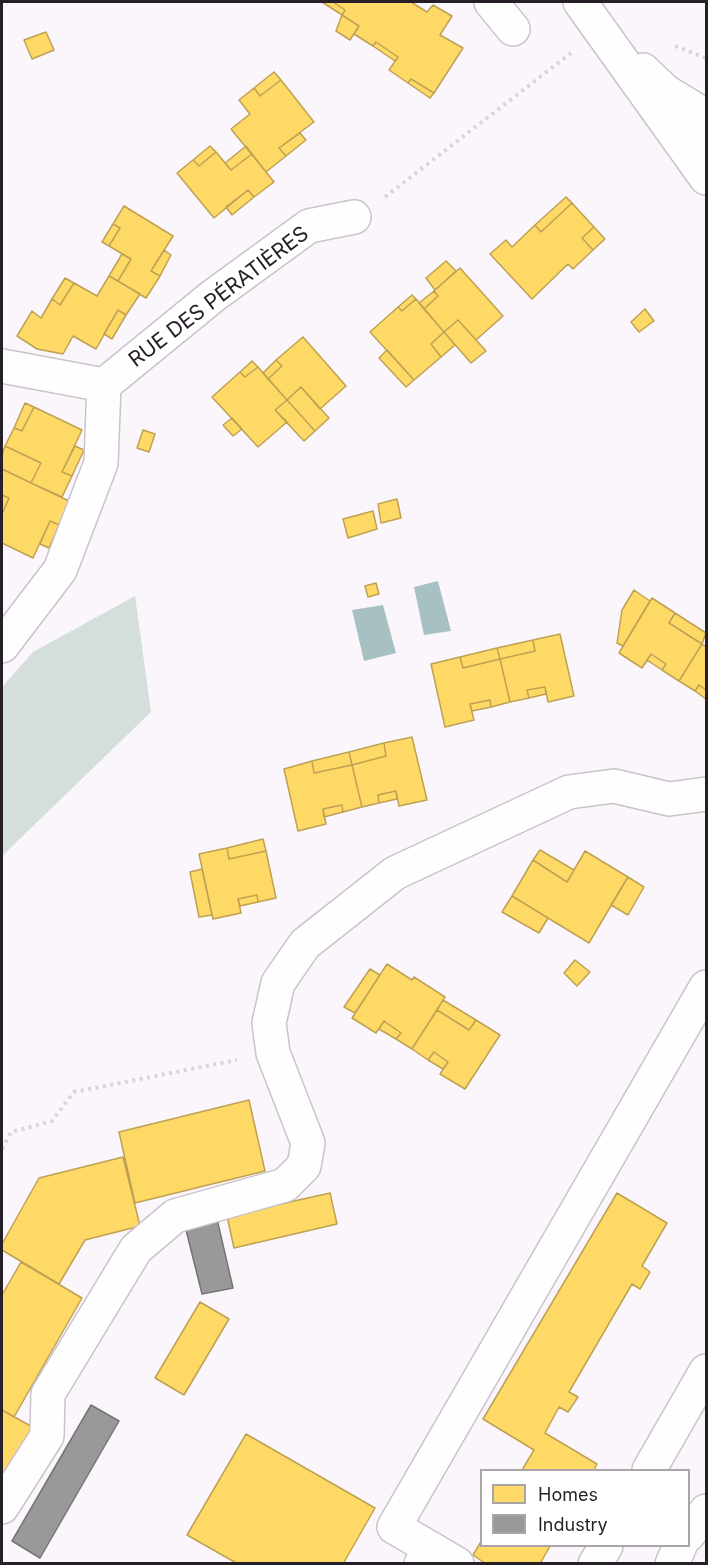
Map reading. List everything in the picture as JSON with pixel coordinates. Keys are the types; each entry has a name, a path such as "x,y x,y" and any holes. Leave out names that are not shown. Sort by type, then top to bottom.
{"street":[{"path":"492,2 513,29"},
{"path":"580,2 706,178"},
{"path":"603,32 665,91 706,116"},
{"path":"666,120 689,136 706,143"},
{"name":"RUE DES PÉRATIÈRES","path":"104,386 213,296 309,226 354,217"},
{"path":"2,366 104,386 101,463 60,570 2,646"},
{"path":"2,1507 47,1436 48,1394 136,1249 175,1216 285,1185 304,1166 308,1143 273,1053 269,1023 278,983 305,944 395,873 569,792 614,786 669,799 706,794"},
{"path":"436,1558 394,1527 706,987"},
{"path":"650,1469 706,1371"},
{"path":"690,1532 706,1511"},
{"path":"595,1563 605,1547"},
{"path":"672,1563 680,1547"}],"path":[{"path":"354,217 401,187 566,56 603,32"},
{"path":"670,44 706,58"},
{"path":"2,1149 11,1132 52,1120 74,1092 273,1053"}],"shaded area":[{"path":"135,596 151,712 2,856 2,687 33,652"}],"water":[{"path":"438,581 451,631 424,635 414,587"},
{"path":"383,605 396,653 364,661 352,610"}],"building: Homes":[{"path":"322,2 333,2 345,10 342,15"},
{"path":"333,2 411,2 427,12 433,5 452,16 440,35 463,48 434,93 411,79 408,83 389,70 398,57 376,42 373,46 354,34 359,26 342,15 345,10"},
{"path":"342,15 359,26 350,40 336,31"},
{"path":"46,32 54,50 32,59 24,40"},
{"path":"376,42 398,57 395,61 373,46"},
{"path":"274,72 281,80 260,96 254,88"},
{"path":"411,79 434,93 430,98 408,83"},
{"path":"281,80 314,122 279,148 286,156 266,172 231,129 250,114 239,100 254,88 260,96"},
{"path":"300,133 306,140 286,156 279,148"},
{"path":"210,146 216,152 199,166 193,160"},
{"path":"246,146 252,154 231,170 225,163"},
{"path":"216,152 231,170 252,154 274,182 254,197 248,190 214,218 177,173 193,160 199,166"},
{"path":"248,190 254,197 232,215 226,207"},
{"path":"566,197 572,203 541,232 535,225"},
{"path":"572,203 594,227 582,238 593,250 573,269 568,264 532,299 490,254 506,240 512,247 535,225 541,232"},
{"path":"124,206 173,236 151,271 160,276 146,298 118,281 131,259 109,246 120,228 113,224"},
{"path":"113,224 120,228 109,246 102,242"},
{"path":"594,227 605,239 593,250 582,238"},
{"path":"164,250 171,255 160,276 151,271"},
{"path":"122,254 131,259 118,281 109,276"},
{"path":"446,261 456,271 435,290 426,278"},
{"path":"460,268 503,316 476,340 458,320 444,332 424,309 438,296 434,291"},
{"path":"109,276 140,294 126,315 118,310 96,349 73,336 63,354 37,349 17,336 32,311 41,318 52,299 60,305 74,283 97,296"},
{"path":"65,278 74,283 60,305 52,299"},
{"path":"434,291 438,296 424,309 419,303"},
{"path":"412,295 416,299 402,311 398,307"},
{"path":"416,299 444,332 431,344 441,357 414,380 370,332 398,307 402,311"},
{"path":"645,309 654,321 639,332 631,322"},
{"path":"118,310 126,315 112,339 104,334"},
{"path":"458,320 486,351 471,363 444,332"},
{"path":"444,332 455,345 441,357 431,344"},
{"path":"303,337 346,386 320,409 301,387 287,400 268,379 282,366 276,360"},
{"path":"387,350 414,380 406,387 379,358"},
{"path":"276,360 282,366 268,379 263,373"},
{"path":"252,361 258,367 245,377 240,372"},
{"path":"258,367 287,400 275,410 287,422 258,447 212,397 240,372 245,377"},
{"path":"301,387 329,418 315,431 287,400"},
{"path":"287,400 315,431 304,441 275,410"},
{"path":"25,403 34,407 22,431 14,428"},
{"path":"34,407 82,430 62,472 72,476 62,497 31,483 41,463 5,446 14,428 22,431"},
{"path":"232,418 242,429 233,436 223,425"},
{"path":"143,430 155,434 149,452 137,448"},
{"path":"5,446 41,463 31,483 2,469 2,455"},
{"path":"75,446 84,450 72,476 62,472"},
{"path":"2,469 71,502 59,525 50,521 33,558 2,543 2,514 9,498 2,495"},
{"path":"2,495 9,498 2,514"},
{"path":"397,499 401,518 381,523 378,504"},
{"path":"373,511 377,529 348,538 343,519"},
{"path":"50,521 59,525 49,548 40,544"},
{"path":"376,583 379,594 368,597 365,586"},
{"path":"634,590 650,601 623,646 617,643 622,610"},
{"path":"652,598 675,613 669,623 702,644 679,681 662,670 666,664 651,654 642,668 619,653"},
{"path":"675,613 706,633 702,644 669,623"},
{"path":"560,634 574,696 548,702 545,687 527,690 529,698 510,702 500,659 535,651 533,640"},
{"path":"533,640 535,651 500,659 497,648"},
{"path":"702,644 706,647 706,690 699,685 695,691 679,681"},
{"path":"497,648 500,659 463,668 460,657"},
{"path":"651,654 666,664 662,670 647,660"},
{"path":"460,657 463,668 500,659 510,702 491,707 490,700 470,704 474,720 445,727 431,664"},
{"path":"699,685 706,690 706,699 695,691"},
{"path":"545,687 546,694 529,698 527,690"},
{"path":"490,700 491,707 472,711 470,704"},
{"path":"412,737 427,800 399,806 396,791 378,795 379,803 362,807 352,765 386,756 384,743"},
{"path":"384,743 386,756 352,765 349,752"},
{"path":"349,752 352,765 314,773 312,761"},
{"path":"312,761 314,773 352,765 362,807 343,812 342,805 323,809 326,824 298,831 284,769"},
{"path":"396,791 397,799 379,803 378,795"},
{"path":"342,805 343,812 324,817 323,809"},
{"path":"263,839 266,851 229,859 227,848"},
{"path":"227,848 229,859 266,851 276,898 258,902 257,895 238,899 241,913 213,919 199,854"},
{"path":"540,850 574,870 567,882 533,860"},
{"path":"585,851 628,877 589,943 512,896 533,860 567,882"},
{"path":"202,869 212,915 199,917 190,872"},
{"path":"628,877 644,887 628,915 611,905"},
{"path":"257,895 258,902 240,906 238,899"},
{"path":"512,896 548,918 539,933 502,912"},
{"path":"575,960 590,972 577,986 564,973"},
{"path":"387,964 412,980 414,977 445,997 412,1049 396,1039 401,1033 384,1021 376,1033 352,1018"},
{"path":"370,969 380,975 355,1013 344,1007"},
{"path":"443,1000 476,1020 469,1030 437,1010"},
{"path":"437,1010 469,1030 476,1020 500,1035 465,1089 440,1074 448,1062 434,1052 428,1060 412,1049"},
{"path":"384,1021 401,1033 396,1039 379,1029"},
{"path":"434,1052 448,1062 443,1069 428,1060"},
{"path":"249,1100 265,1171 135,1203 119,1132"},
{"path":"123,1157 140,1226 85,1240 59,1284 2,1250 2,1244 39,1178"},
{"path":"330,1193 337,1224 234,1248 227,1216"},
{"path":"617,1193 667,1223 642,1266 650,1272 640,1289 632,1284 569,1392 578,1397 568,1412 559,1407 545,1433 597,1464 594,1469 523,1469 534,1450 483,1419"},
{"path":"21,1262 82,1298 14,1417 2,1410 2,1295"},
{"path":"200,1302 229,1319 184,1395 155,1378"},
{"path":"2,1410 36,1429 8,1478 2,1475"},
{"path":"246,1434 375,1508 343,1564 238,1564 187,1535"},
{"path":"480,1543 480,1547 549,1547 540,1564 486,1564 473,1555"}],"building: Industry":[{"path":"217,1219 233,1288 202,1294 185,1226"},
{"path":"91,1405 119,1421 40,1558 12,1541"}]}
